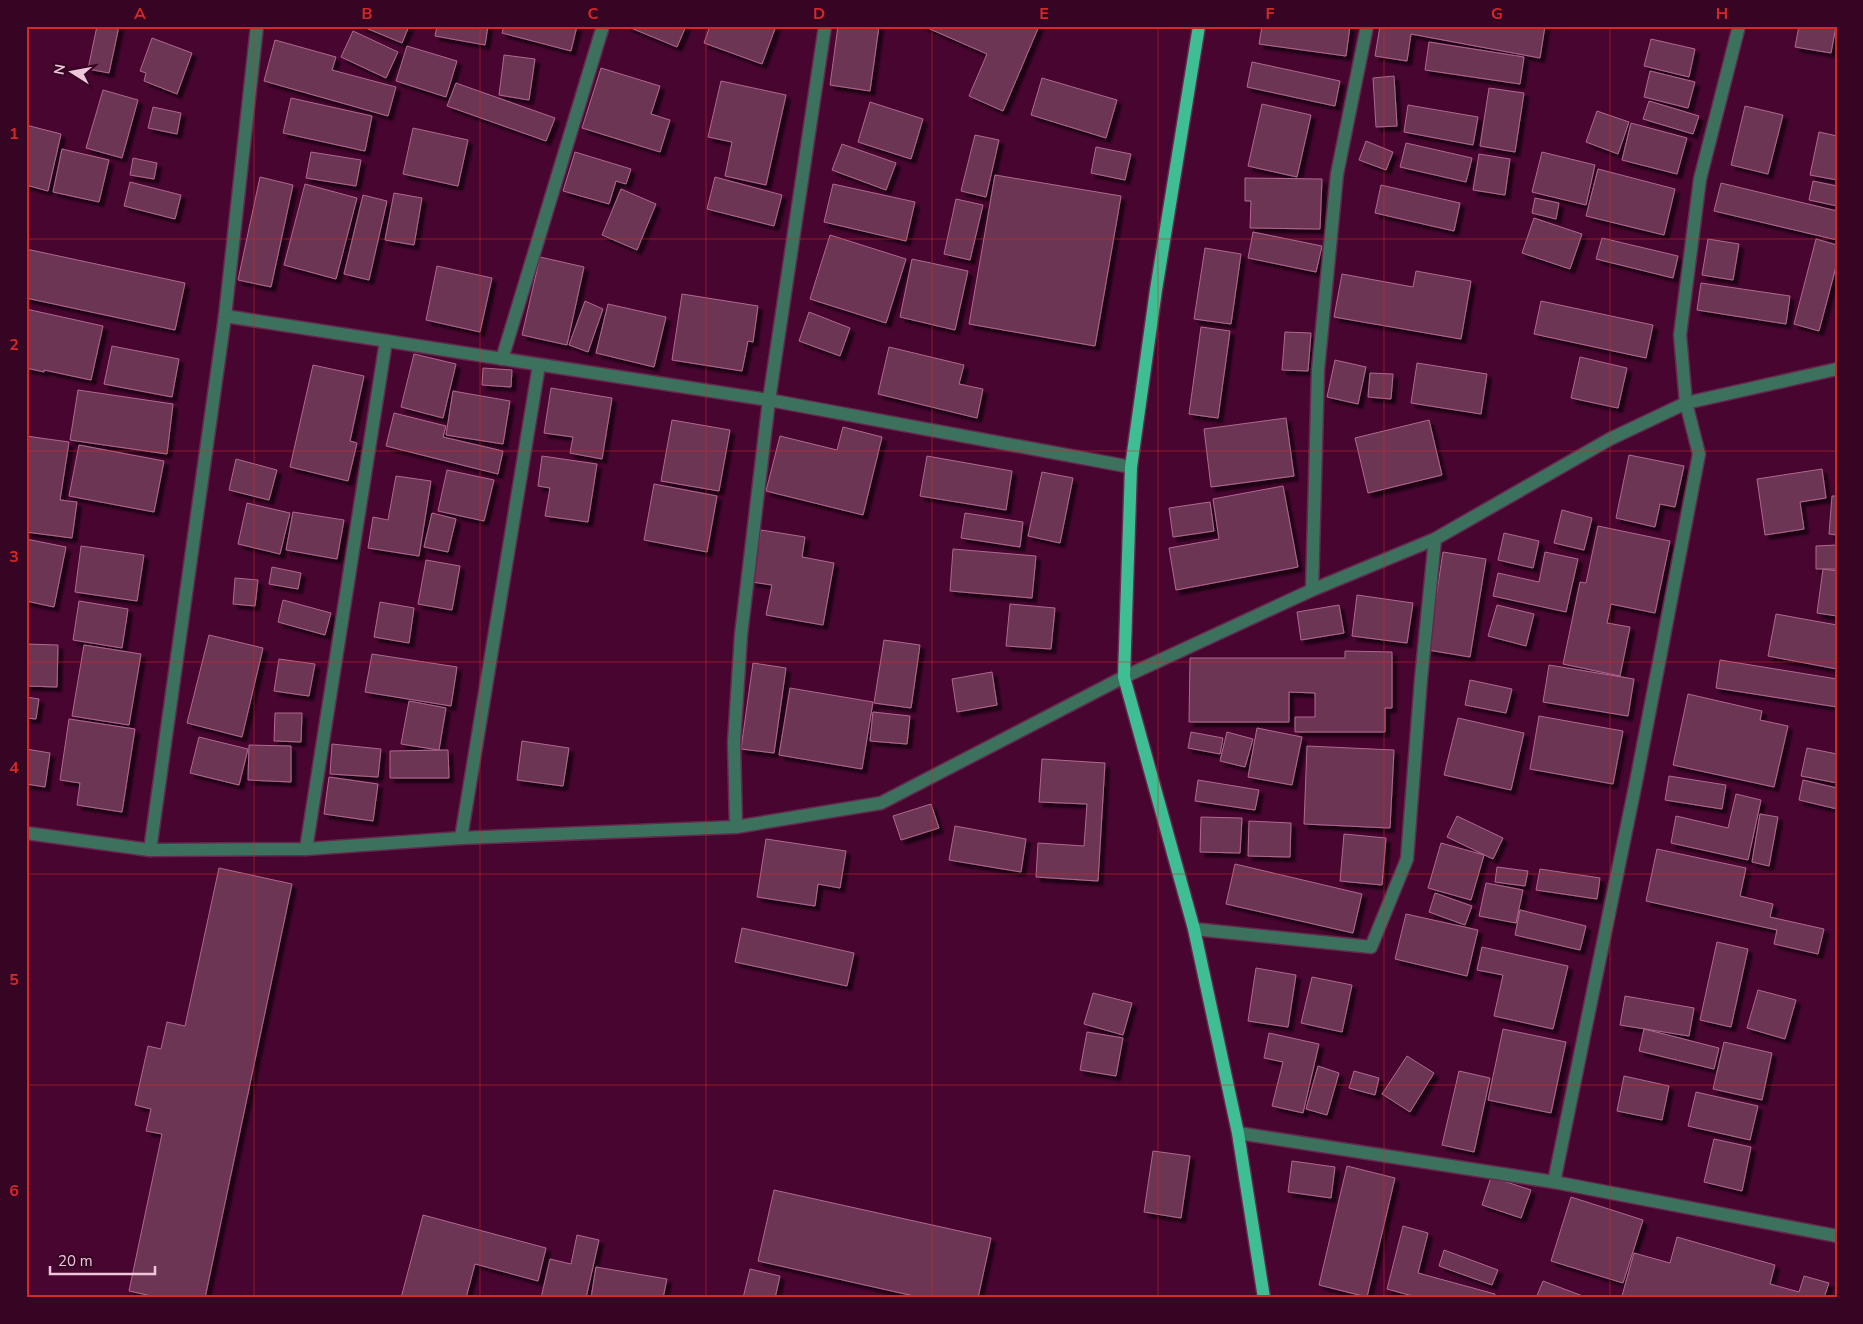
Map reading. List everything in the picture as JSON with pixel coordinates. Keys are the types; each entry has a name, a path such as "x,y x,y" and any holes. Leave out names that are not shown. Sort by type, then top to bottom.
{"main road":[{"path":"1199,26 1156,290 1131,467 1124,677 1194,929 1238,1133 1264,1298"}],"street":[{"path":"150,850 225,316 257,26"},
{"path":"502,359 603,26"},
{"path":"736,827 734,742 741,635 769,400 825,26"},
{"path":"1312,590 1318,370 1337,174 1368,26"},
{"path":"1554,1182 1636,782 1699,454 1686,403 1680,335 1700,179 1739,26"},
{"path":"225,316 769,400 1131,467"},
{"path":"306,849 386,341"},
{"path":"461,838 538,365"},
{"path":"26,833 150,850 306,849 461,838 736,827 880,803 1124,677 1312,590 1435,539 1610,439 1686,403 1837,369"},
{"path":"1194,929 1371,947 1407,859 1421,678 1435,539"},
{"path":"1238,1133 1554,1182 1837,1236"}],"building":[{"path":"97,26 119,26 109,73 88,69"},
{"path":"361,26 409,26 402,43"},
{"path":"437,26 488,26 485,45 435,36"},
{"path":"504,26 577,26 571,51 502,33"},
{"path":"626,26 686,26 677,47"},
{"path":"710,26 776,26 762,64 704,43"},
{"path":"838,26 879,26 870,91 830,85"},
{"path":"923,26 1039,26 1003,111 969,96 987,54"},
{"path":"1262,26 1350,26 1346,56 1259,44"},
{"path":"1380,26 1545,26 1540,58 1411,34 1407,61 1375,56"},
{"path":"1799,26 1836,26 1831,53 1795,47"},
{"path":"353,31 398,52 386,78 341,57"},
{"path":"152,38 192,53 177,94 144,81 146,73 140,71"},
{"path":"1651,39 1695,49 1689,77 1644,66"},
{"path":"275,40 336,57 332,70 396,87 388,116 264,81"},
{"path":"1429,42 1524,57 1520,84 1425,70"},
{"path":"407,46 457,61 446,97 396,81"},
{"path":"504,55 535,59 529,100 499,95"},
{"path":"1252,62 1340,81 1335,106 1247,87"},
{"path":"601,68 660,86 651,114 670,120 660,152 582,128"},
{"path":"1650,71 1695,82 1688,108 1644,97"},
{"path":"1394,76 1397,126 1376,127 1373,78"},
{"path":"1042,78 1117,100 1106,138 1031,115"},
{"path":"721,81 786,95 766,185 725,176 732,142 708,137"},
{"path":"456,83 555,118 546,141 447,106"},
{"path":"1489,88 1524,93 1515,152 1480,146"},
{"path":"103,90 138,100 122,158 86,148"},
{"path":"291,98 372,116 365,151 283,133"},
{"path":"1649,101 1699,116 1693,134 1643,119"},
{"path":"870,102 923,119 911,159 858,142"},
{"path":"1262,104 1311,115 1297,177 1248,166"},
{"path":"1408,105 1478,117 1473,145 1404,132"},
{"path":"1745,106 1783,115 1768,174 1731,165"},
{"path":"153,107 181,113 177,134 148,128"},
{"path":"1597,111 1629,122 1618,154 1586,142"},
{"path":"1631,123 1687,138 1677,174 1622,160"},
{"path":"26,125 61,134 48,191 26,185"},
{"path":"413,128 468,140 458,186 403,174"},
{"path":"1819,132 1837,136 1837,180 1810,175"},
{"path":"975,135 999,140 986,197 961,191"},
{"path":"1366,141 1393,152 1386,170 1359,160"},
{"path":"1406,143 1472,158 1466,182 1400,167"},
{"path":"842,144 896,163 886,190 832,170"},
{"path":"1096,147 1131,154 1125,180 1091,173"},
{"path":"62,149 109,160 99,202 53,192"},
{"path":"311,152 361,160 356,186 306,178"},
{"path":"575,152 631,169 626,184 616,181 609,204 563,191"},
{"path":"1542,152 1595,165 1586,205 1532,192"},
{"path":"1479,154 1510,159 1505,195 1473,190"},
{"path":"133,158 157,163 154,179 130,175"},
{"path":"1598,169 1675,189 1664,235 1586,216"},
{"path":"995,175 1121,196 1095,346 969,324"},
{"path":"260,177 293,185 271,287 238,280"},
{"path":"715,177 782,195 774,226 707,209"},
{"path":"1245,178 1322,179 1320,229 1250,228 1251,201 1245,201"},
{"path":"1813,181 1837,186 1837,206 1809,200"},
{"path":"130,182 181,195 175,219 124,206"},
{"path":"1721,183 1837,211 1837,240 1714,211"},
{"path":"305,184 357,198 336,279 284,265"},
{"path":"833,184 915,202 906,241 824,222"},
{"path":"1381,185 1460,203 1454,231 1375,213"},
{"path":"621,189 656,204 637,250 602,235"},
{"path":"394,193 422,198 414,245 385,240"},
{"path":"363,195 387,201 369,280 344,274"},
{"path":"1535,198 1559,203 1556,219 1532,213"},
{"path":"956,199 983,205 970,260 944,254"},
{"path":"1534,218 1582,234 1570,269 1522,253"},
{"path":"1253,232 1322,246 1316,272 1248,258"},
{"path":"830,235 906,259 886,323 810,299"},
{"path":"1602,238 1678,256 1673,278 1596,259"},
{"path":"1708,239 1739,244 1733,280 1702,275"},
{"path":"1816,239 1837,245 1837,263 1819,331 1794,324"},
{"path":"1205,248 1241,254 1231,324 1194,319"},
{"path":"26,249 185,283 175,330 26,298"},
{"path":"540,257 584,267 567,345 522,335"},
{"path":"912,259 968,271 955,330 900,317"},
{"path":"437,266 492,278 480,332 426,320"},
{"path":"1416,271 1471,281 1461,339 1334,317 1342,274 1413,287"},
{"path":"1701,283 1790,296 1786,324 1697,310"},
{"path":"682,294 758,306 753,342 748,341 742,371 672,360"},
{"path":"585,301 603,309 588,352 569,345"},
{"path":"1541,301 1653,325 1646,358 1534,334"},
{"path":"608,304 666,317 654,367 596,353"},
{"path":"26,309 103,326 91,380 26,368"},
{"path":"809,312 850,328 840,356 799,341"},
{"path":"1201,327 1230,331 1218,418 1189,414"},
{"path":"1285,332 1311,333 1308,371 1282,370"},
{"path":"112,346 179,359 172,397 104,384"},
{"path":"889,347 964,365 959,384 983,389 977,418 878,394"},
{"path":"414,354 456,364 443,418 401,407"},
{"path":"1580,357 1627,368 1618,408 1571,398"},
{"path":"1335,360 1366,367 1358,404 1327,397"},
{"path":"1417,363 1487,374 1481,414 1411,403"},
{"path":"313,365 364,376 350,441 357,443 348,481 290,467"},
{"path":"483,368 512,370 511,387 482,385"},
{"path":"1370,373 1393,374 1391,399 1368,397"},
{"path":"551,388 612,398 602,459 570,453 573,437 544,433"},
{"path":"78,390 173,404 167,454 70,440"},
{"path":"453,391 510,401 503,444 446,435"},
{"path":"394,413 446,426 443,437 503,451 498,474 386,446"},
{"path":"1286,418 1294,476 1211,487 1204,429"},
{"path":"672,420 730,430 719,491 661,481"},
{"path":"1429,420 1442,475 1368,493 1355,438"},
{"path":"843,427 882,437 863,515 766,491 780,436 837,450"},
{"path":"26,436 69,442 60,500 77,502 72,538 26,532"},
{"path":"79,445 164,461 154,512 69,496"},
{"path":"1629,455 1684,466 1675,507 1660,504 1655,527 1616,518"},
{"path":"542,456 597,464 588,522 545,516 550,488 538,486"},
{"path":"927,456 1012,471 1006,510 920,496"},
{"path":"236,459 277,470 269,500 229,490"},
{"path":"1822,469 1826,498 1800,502 1804,529 1765,535 1757,479"},
{"path":"447,470 494,480 484,521 438,511"},
{"path":"1042,472 1073,478 1060,543 1028,536"},
{"path":"396,476 431,481 419,556 368,548 373,517 388,520"},
{"path":"654,484 717,496 707,552 644,540"},
{"path":"1283,486 1298,567 1176,590 1169,548 1219,539 1213,499"},
{"path":"1832,496 1837,496 1837,535 1829,534"},
{"path":"1210,502 1214,531 1173,537 1169,508"},
{"path":"247,503 290,513 280,554 238,544"},
{"path":"1562,510 1592,518 1584,550 1554,543"},
{"path":"293,512 344,520 337,559 286,550"},
{"path":"432,513 456,519 448,552 424,547"},
{"path":"965,513 1023,522 1020,547 961,538"},
{"path":"1598,526 1670,541 1655,613 1611,604 1607,623 1630,627 1620,676 1563,664 1580,582 1586,583"},
{"path":"761,530 805,537 802,557 834,563 823,625 766,615 772,585 752,582"},
{"path":"1504,533 1539,541 1533,568 1498,560"},
{"path":"26,539 66,547 54,607 26,601"},
{"path":"1837,545 1837,569 1816,569 1816,546"},
{"path":"81,546 144,555 137,601 75,592"},
{"path":"953,549 1036,556 1032,598 950,591"},
{"path":"1443,552 1486,559 1470,657 1428,650"},
{"path":"1545,552 1578,559 1566,612 1493,596 1498,573 1539,582"},
{"path":"426,560 460,566 452,610 418,604"},
{"path":"272,567 301,573 298,589 269,584"},
{"path":"1823,569 1837,571 1837,616 1817,613"},
{"path":"235,578 258,580 255,606 233,604"},
{"path":"1357,595 1413,603 1407,643 1352,636"},
{"path":"283,600 331,613 325,635 278,622"},
{"path":"79,601 128,609 122,648 73,640"},
{"path":"380,602 414,608 409,643 374,637"},
{"path":"1010,604 1055,608 1051,649 1006,646"},
{"path":"1339,605 1344,633 1301,640 1297,612"},
{"path":"1497,605 1534,614 1526,646 1488,636"},
{"path":"1776,614 1837,625 1837,669 1768,656"},
{"path":"209,635 263,648 242,737 187,723"},
{"path":"884,640 920,645 911,708 874,703"},
{"path":"26,644 58,645 57,687 26,686"},
{"path":"84,645 141,654 129,725 72,716"},
{"path":"1345,651 1392,652 1392,708 1385,708 1385,732 1295,732 1295,717 1315,717 1315,693 1289,692 1289,722 1189,722 1190,658 1345,658"},
{"path":"372,654 457,667 451,706 365,692"},
{"path":"279,659 315,664 309,696 274,691"},
{"path":"1720,660 1837,679 1837,707 1716,688"},
{"path":"753,663 786,668 774,753 741,749"},
{"path":"1549,665 1634,679 1628,716 1543,702"},
{"path":"992,672 997,705 957,712 952,679"},
{"path":"1470,680 1512,689 1506,713 1465,705"},
{"path":"790,688 873,702 862,769 779,755"},
{"path":"1688,694 1762,711 1760,720 1788,726 1774,787 1673,765"},
{"path":"26,697 39,699 36,719 26,718"},
{"path":"409,701 446,708 439,750 401,744"},
{"path":"873,712 910,716 907,744 870,741"},
{"path":"275,713 302,713 301,742 274,741"},
{"path":"1539,716 1623,731 1613,784 1530,769"},
{"path":"1458,718 1524,733 1511,790 1444,775"},
{"path":"69,719 135,729 122,812 77,805 80,783 60,780"},
{"path":"1257,728 1302,737 1292,785 1248,777"},
{"path":"1191,732 1223,738 1220,754 1188,748"},
{"path":"1227,732 1253,739 1245,767 1220,761"},
{"path":"199,737 248,749 239,785 190,773"},
{"path":"522,741 569,748 563,786 517,780"},
{"path":"332,744 381,749 378,777 330,774"},
{"path":"249,745 291,746 291,782 248,780"},
{"path":"1307,746 1394,750 1390,828 1304,824"},
{"path":"1807,748 1837,754 1837,783 1801,776"},
{"path":"26,749 50,753 45,787 26,784"},
{"path":"448,750 449,778 390,778 390,751"},
{"path":"1042,759 1105,763 1098,881 1036,877 1038,843 1084,846 1087,804 1039,802"},
{"path":"1669,776 1726,785 1722,809 1665,800"},
{"path":"329,777 378,784 373,821 324,814"},
{"path":"1198,780 1259,790 1255,810 1195,801"},
{"path":"1803,780 1837,788 1837,809 1799,800"},
{"path":"1736,794 1761,800 1748,860 1671,843 1676,816 1728,828"},
{"path":"931,804 939,828 901,840 893,816"},
{"path":"1760,814 1778,817 1769,866 1752,862"},
{"path":"1457,816 1503,838 1493,859 1447,837"},
{"path":"1201,817 1242,818 1240,853 1200,852"},
{"path":"1249,821 1291,823 1290,857 1248,856"},
{"path":"955,826 1026,839 1021,872 949,860"},
{"path":"1344,834 1386,838 1382,885 1340,881"},
{"path":"766,839 846,851 840,888 818,884 815,906 757,897"},
{"path":"1441,843 1484,855 1471,900 1428,888"},
{"path":"1657,849 1746,868 1740,896 1773,904 1770,917 1824,929 1818,954 1774,944 1777,930 1646,901"},
{"path":"1235,864 1362,894 1353,933 1226,904"},
{"path":"1497,867 1528,871 1525,886 1495,882"},
{"path":"219,868 292,884 205,1298 161,1298 129,1291 162,1134 146,1131 151,1109 135,1105 148,1046 161,1049 167,1022 185,1026"},
{"path":"1540,869 1600,878 1597,899 1536,890"},
{"path":"1486,883 1523,890 1516,923 1479,916"},
{"path":"1435,893 1472,906 1465,925 1429,912"},
{"path":"1520,910 1586,926 1580,950 1515,935"},
{"path":"1406,914 1478,930 1467,976 1395,959"},
{"path":"742,928 854,953 847,986 735,962"},
{"path":"1717,942 1748,949 1731,1027 1700,1020"},
{"path":"1482,947 1568,966 1553,1029 1494,1016 1503,975 1477,970"},
{"path":"1256,968 1296,975 1288,1027 1248,1021"},
{"path":"1312,977 1352,985 1342,1032 1301,1023"},
{"path":"1758,990 1796,1000 1785,1039 1747,1028"},
{"path":"1093,993 1132,1003 1123,1035 1084,1024"},
{"path":"1625,996 1694,1008 1689,1036 1620,1025"},
{"path":"1503,1029 1566,1042 1551,1113 1488,1100"},
{"path":"1644,1029 1719,1048 1714,1069 1639,1051"},
{"path":"1087,1032 1123,1038 1116,1076 1080,1070"},
{"path":"1269,1033 1319,1044 1303,1113 1272,1106 1283,1062 1264,1058"},
{"path":"1724,1042 1772,1053 1762,1100 1713,1089"},
{"path":"1407,1056 1434,1073 1410,1112 1382,1094"},
{"path":"1318,1066 1339,1073 1327,1115 1306,1109"},
{"path":"1354,1071 1379,1078 1375,1095 1349,1088"},
{"path":"1459,1071 1490,1078 1474,1152 1442,1145"},
{"path":"1624,1076 1669,1086 1662,1120 1617,1111"},
{"path":"1696,1092 1758,1106 1750,1140 1688,1126"},
{"path":"1714,1139 1751,1147 1742,1191 1704,1182"},
{"path":"1153,1151 1190,1156 1181,1218 1144,1212"},
{"path":"1292,1161 1335,1167 1331,1198 1288,1192"},
{"path":"1347,1166 1395,1178 1367,1297 1319,1285"},
{"path":"1491,1177 1531,1190 1521,1218 1482,1205"},
{"path":"774,1190 991,1238 978,1298 923,1298 758,1261"},
{"path":"1571,1197 1643,1220 1623,1283 1551,1261"},
{"path":"423,1215 546,1248 538,1281 475,1264 466,1298 401,1298"},
{"path":"1403,1226 1428,1233 1418,1273 1495,1294 1494,1298 1420,1298 1387,1289"},
{"path":"577,1235 599,1240 586,1298 541,1298 550,1259 571,1264"},
{"path":"1677,1237 1775,1265 1770,1284 1799,1292 1804,1276 1829,1283 1824,1298 1630,1298 1622,1296 1634,1253 1670,1263"},
{"path":"1444,1250 1498,1270 1492,1285 1439,1266"},
{"path":"596,1267 667,1279 663,1298 591,1298"},
{"path":"750,1269 780,1276 775,1298 743,1298"},
{"path":"1543,1281 1588,1298 1536,1298"}]}
